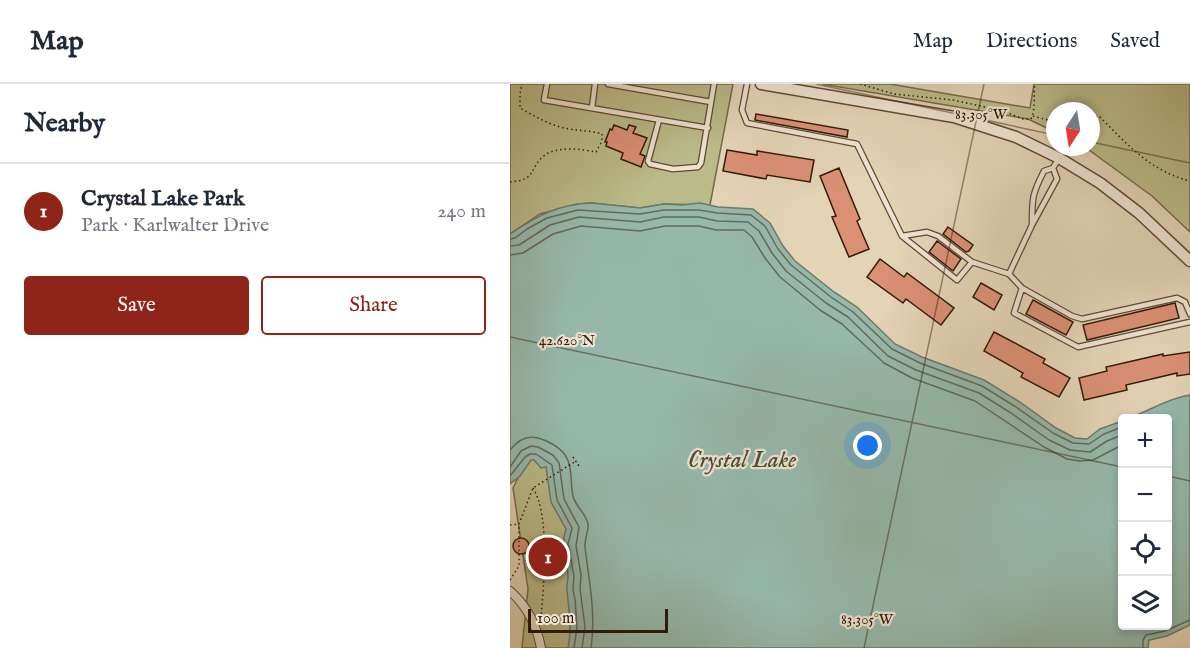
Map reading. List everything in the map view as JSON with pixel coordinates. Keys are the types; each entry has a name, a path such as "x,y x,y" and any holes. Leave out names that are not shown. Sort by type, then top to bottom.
{"street":[{"path":"761,84 961,119 1016,136 1093,178 1117,196 1190,261"},
{"path":"510,591 527,610 539,636 541,648"}],"lane":[{"path":"547,84 544,100 708,128"},
{"path":"592,108 596,84"},
{"path":"608,84 711,102"},
{"path":"659,120 648,161 653,166 673,169 698,167 701,163 708,128 714,84"},
{"path":"747,84 742,110 747,123 857,144 902,236 957,280 972,262"},
{"path":"1032,225 1032,197 1035,187 1044,171 1053,168 1059,158"},
{"path":"1009,274 1057,178 1053,168"},
{"path":"902,236 927,232 938,236 972,262 1009,274 1022,288 1072,316 1082,319 1177,298 1185,302 1190,314"},
{"path":"1022,288 1014,313 1078,347 1190,322"}],"path":[{"path":"510,182 524,180 530,176 537,163 548,153 579,148 596,152 602,141 602,134 591,130 566,129 520,108 519,94 522,84"},
{"path":"860,84 894,94 953,100 1003,111 1023,119 1031,119 1033,116 1046,120"},
{"path":"1033,116 1035,84"},
{"path":"1100,117 1123,142 1153,166 1190,181"},
{"path":"573,457 579,466"},
{"path":"510,580 519,566 519,524 533,488 576,461"},
{"path":"533,488 538,496 543,522 544,579 539,636"},
{"path":"510,525 519,524"}],"green space":[{"path":"510,84 733,84 710,205 664,204 640,208 592,203 577,204 540,214 510,234"},
{"path":"822,84 890,84 1030,108 1034,84 1190,84 1190,232 1152,196 1097,156 1100,156 1100,102 1046,102 1046,128 1028,119"},
{"path":"532,449 551,461 571,539 573,648 522,648 528,589 513,488"}],"water":[{"name":"Crystal Lake","path":"700,203 718,207 753,209 770,223 795,261 857,307 895,344 922,357 984,380 1075,438 1087,439 1100,429 1118,422 1118,630 1172,630 1172,414 1138,414 1190,395 1190,625 1167,636 1149,640 1148,648 568,648 570,626 564,547 566,529 551,502 546,467 541,468 534,460 531,460 520,476 510,484 510,234 548,212 580,204 640,208 664,204"}],"building":[{"path":"756,114 848,130 847,137 755,120"},
{"path":"614,125 627,130 629,125 636,127 633,133 647,138 640,154 645,156 641,167 621,159 623,153 606,146 607,142 605,142"},
{"path":"727,150 757,155 757,151 814,160 810,182 767,175 766,179 723,171"},
{"path":"839,168 860,219 857,221 869,249 849,257 832,217 836,216 820,176"},
{"path":"948,227 973,245 969,251 966,252 943,234"},
{"path":"937,241 961,259 953,271 929,252"},
{"path":"880,259 904,277 907,273 954,308 941,325 906,299 903,303 867,277"},
{"path":"981,283 1002,295 994,310 973,297"},
{"path":"1033,300 1073,322 1066,335 1026,314"},
{"path":"1175,303 1179,318 1087,340 1083,325"},
{"path":"994,332 1045,359 1043,363 1070,378 1059,397 1021,377 1023,373 984,351"},
{"path":"1190,352 1190,374 1177,376 1177,373 1126,385 1127,390 1084,400 1079,378 1107,371 1106,367 1163,354 1163,356"},
{"path":"518,538 524,538 529,546 527,552 518,554 513,549 513,543"}],"place":[{"name":"Crystal Lake Park","path":"548,557"}]}
